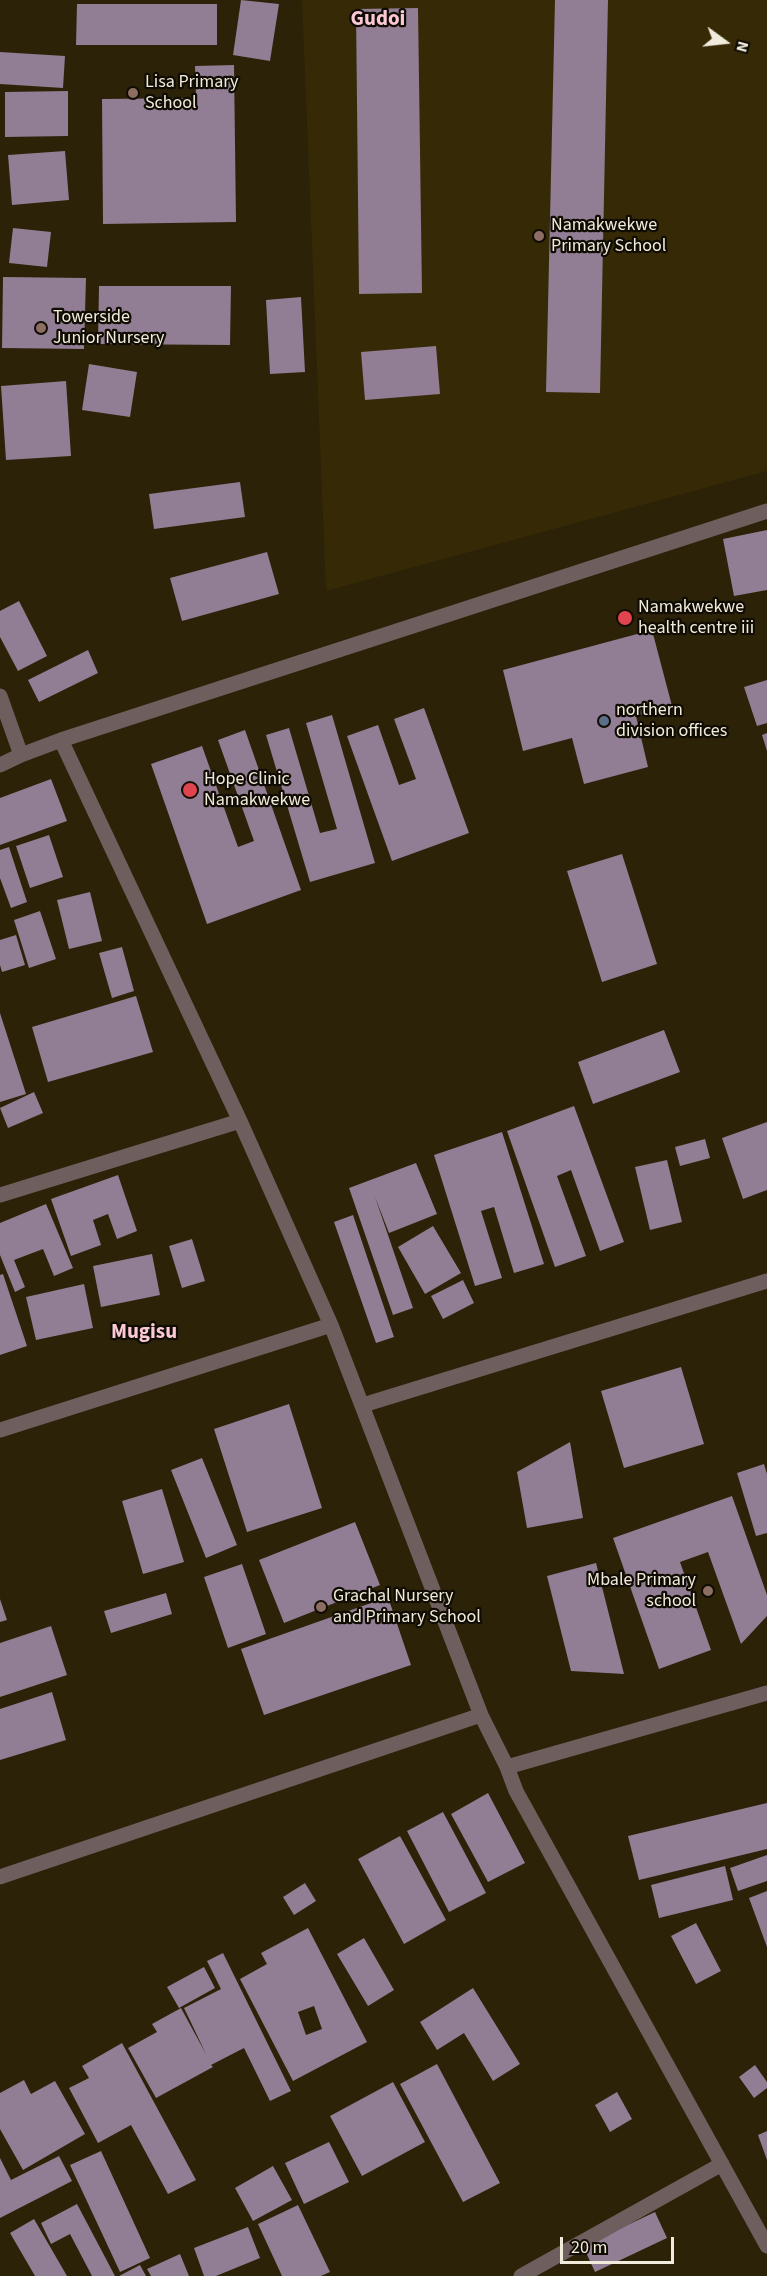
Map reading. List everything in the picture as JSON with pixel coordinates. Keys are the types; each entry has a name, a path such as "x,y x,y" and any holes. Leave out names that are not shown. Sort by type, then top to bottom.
{"street":[{"path":"0,765 61,740 767,511"},
{"path":"0,696 21,755"},
{"path":"61,740 240,1121 331,1325 481,1715 507,1767 516,1791 767,2246"},
{"path":"0,1195 240,1121"},
{"path":"363,1404 767,1281"},
{"path":"0,1430 331,1325"},
{"path":"507,1767 767,1693"},
{"path":"0,1877 481,1715"},
{"path":"520,2276 722,2164"}],"shaded area":[{"name":"Namakwekwe Primary School","path":"302,0 767,0 767,471 326,591"}],"building":[{"path":"241,0 279,4 270,61 233,55"},
{"path":"555,0 608,0 600,393 546,392"},
{"path":"77,4 217,4 217,45 76,45"},
{"path":"418,8 422,293 359,294 356,9"},
{"path":"0,52 65,56 63,88 0,84"},
{"path":"234,65 236,222 103,224 102,99 196,98 195,66"},
{"path":"68,91 68,136 5,137 5,92"},
{"path":"65,151 69,200 12,205 8,155"},
{"path":"13,228 51,232 47,267 9,263"},
{"path":"3,277 86,278 84,349 2,348"},
{"path":"99,286 231,286 230,345 98,344"},
{"path":"301,297 305,372 270,374 266,300"},
{"path":"436,346 440,394 365,400 361,352"},
{"path":"89,364 137,372 130,417 82,410"},
{"path":"66,381 71,456 6,460 1,386"},
{"path":"240,482 245,517 154,529 149,494"},
{"path":"767,530 767,590 734,596 723,539"},
{"path":"267,552 279,594 182,621 170,578"},
{"path":"19,601 47,656 18,671 0,637 0,611"},
{"path":"652,630 672,706 636,716 648,767 584,784 572,738 523,751 503,670"},
{"path":"88,650 98,673 39,702 28,680"},
{"path":"767,680 767,723 757,726 744,687"},
{"path":"424,708 469,833 392,861 347,736 378,725 399,785 416,779 394,719"},
{"path":"332,715 375,863 310,882 266,735 289,728 320,833 337,829 306,723"},
{"path":"245,730 301,890 207,924 151,764 202,746 238,847 254,841 218,740"},
{"path":"767,733 767,751 762,735"},
{"path":"51,779 67,821 0,845 0,798"},
{"path":"49,835 63,877 30,888 16,846"},
{"path":"9,847 27,902 11,908 0,878 0,850"},
{"path":"622,854 657,964 602,982 567,871"},
{"path":"90,892 102,941 69,949 57,900"},
{"path":"40,911 56,959 29,968 14,920"},
{"path":"16,935 25,965 2,972 0,940"},
{"path":"122,947 134,991 112,998 99,953"},
{"path":"136,996 153,1052 48,1082 32,1027"},
{"path":"0,1013 26,1094 0,1102"},
{"path":"664,1030 680,1072 593,1104 578,1062"},
{"path":"34,1092 43,1113 8,1128 0,1108"},
{"path":"574,1106 624,1242 600,1251 571,1170 557,1176 586,1256 555,1267 507,1131"},
{"path":"767,1122 767,1190 743,1199 722,1138"},
{"path":"502,1132 544,1264 514,1273 494,1207 481,1211 502,1278 475,1286 434,1155"},
{"path":"705,1139 710,1158 680,1166 675,1147"},
{"path":"667,1160 682,1222 650,1230 635,1167"},
{"path":"416,1163 437,1214 389,1233 375,1197 413,1308 393,1315 349,1188"},
{"path":"118,1175 137,1231 117,1239 108,1214 93,1220 101,1245 71,1256 51,1199"},
{"path":"46,1204 73,1268 54,1276 43,1249 14,1260 25,1287 15,1292 0,1255 0,1223"},
{"path":"353,1215 394,1337 376,1343 334,1222"},
{"path":"433,1226 461,1273 425,1294 398,1247"},
{"path":"192,1239 205,1281 182,1288 169,1246"},
{"path":"152,1254 160,1295 101,1307 93,1266"},
{"path":"3,1274 27,1346 0,1355 0,1275"},
{"path":"463,1280 474,1303 443,1319 431,1296"},
{"path":"84,1284 93,1328 36,1340 26,1297"},
{"path":"681,1367 704,1444 624,1468 601,1391"},
{"path":"289,1404 322,1508 247,1532 214,1429"},
{"path":"570,1442 583,1518 527,1528 517,1472"},
{"path":"202,1458 237,1545 206,1558 171,1470"},
{"path":"764,1464 767,1474 767,1533 756,1536 737,1473"},
{"path":"162,1489 184,1562 143,1574 122,1501"},
{"path":"732,1496 767,1595 767,1616 741,1644 708,1552 680,1562 711,1650 659,1669 613,1538"},
{"path":"355,1522 380,1585 284,1623 259,1560"},
{"path":"596,1563 624,1674 571,1671 547,1576"},
{"path":"242,1564 266,1634 228,1648 204,1577"},
{"path":"166,1593 172,1614 111,1633 104,1611"},
{"path":"388,1597 411,1665 264,1715 241,1649"},
{"path":"0,1599 7,1620 0,1622"},
{"path":"51,1626 67,1675 0,1697 0,1643"},
{"path":"52,1692 66,1740 0,1760 0,1709"},
{"path":"488,1793 525,1863 488,1882 451,1814"},
{"path":"767,1803 767,1849 639,1880 628,1836"},
{"path":"443,1812 486,1893 449,1912 407,1831"},
{"path":"400,1836 446,1920 404,1944 358,1859"},
{"path":"767,1855 767,1881 738,1891 730,1868"},
{"path":"725,1866 733,1900 659,1918 651,1885"},
{"path":"305,1883 316,1901 294,1915 283,1897"},
{"path":"767,1891 767,1947 749,1898"},
{"path":"696,1923 721,1971 696,1984 671,1936"},
{"path":"308,1928 367,2042 293,2081 240,1979 267,1964 261,1953","holes":["314,2006 322,2029 306,2035 298,2012"]},
{"path":"364,1938 394,1990 368,2006 337,1954"},
{"path":"223,1953 291,2091 270,2101 244,2048 156,2098 128,2048 157,2032 152,2024 181,2008 206,2054 184,2008 221,1989 207,1961"},
{"path":"204,1967 215,1988 179,2008 167,1987"},
{"path":"473,1988 520,2064 493,2081 464,2033 437,2050 420,2022"},
{"path":"122,2043 196,2180 168,2194 131,2125 98,2143 69,2088 89,2078 82,2066"},
{"path":"437,2064 500,2183 463,2202 400,2084"},
{"path":"755,2065 767,2082 767,2088 754,2098 739,2077"},
{"path":"24,2080 31,2094 55,2081 85,2134 23,2170 0,2129 0,2093"},
{"path":"393,2082 425,2142 362,2176 330,2116"},
{"path":"617,2092 632,2119 610,2132 595,2105"},
{"path":"767,2131 767,2160 758,2135"},
{"path":"329,2142 349,2182 304,2204 285,2163"},
{"path":"101,2151 150,2258 120,2272 70,2165"},
{"path":"59,2156 72,2181 0,2218 0,2158 11,2180"},
{"path":"273,2166 292,2200 253,2221 235,2188"},
{"path":"77,2204 115,2276 92,2276 70,2234 51,2244 41,2223"},
{"path":"298,2205 330,2272 321,2276 282,2276 258,2224"},
{"path":"655,2212 667,2238 595,2272 583,2246"},
{"path":"34,2219 67,2276 35,2276 10,2233"},
{"path":"248,2227 260,2258 216,2276 204,2276 194,2248"},
{"path":"180,2254 189,2276 151,2276 147,2269"},
{"path":"140,2265 146,2276 119,2276"}],"place":[{"name":"Lisa Primary School","path":"133,93"},
{"name":"Namakwekwe Primary School","path":"539,236"},
{"name":"Towerside Junior Nursery","path":"41,328"},
{"name":"Namakwekwe health centre iii","path":"625,618"},
{"name":"northern division offices","path":"604,721"},
{"name":"Hope Clinic Namakwekwe","path":"190,790"},
{"name":"Mbale Primary school","path":"708,1591"},
{"name":"Grachal Nursery and Primary School","path":"321,1607"}],"district":[{"name":"Gudoi","path":"378,20"},
{"name":"Mugisu","path":"144,1333"}]}
